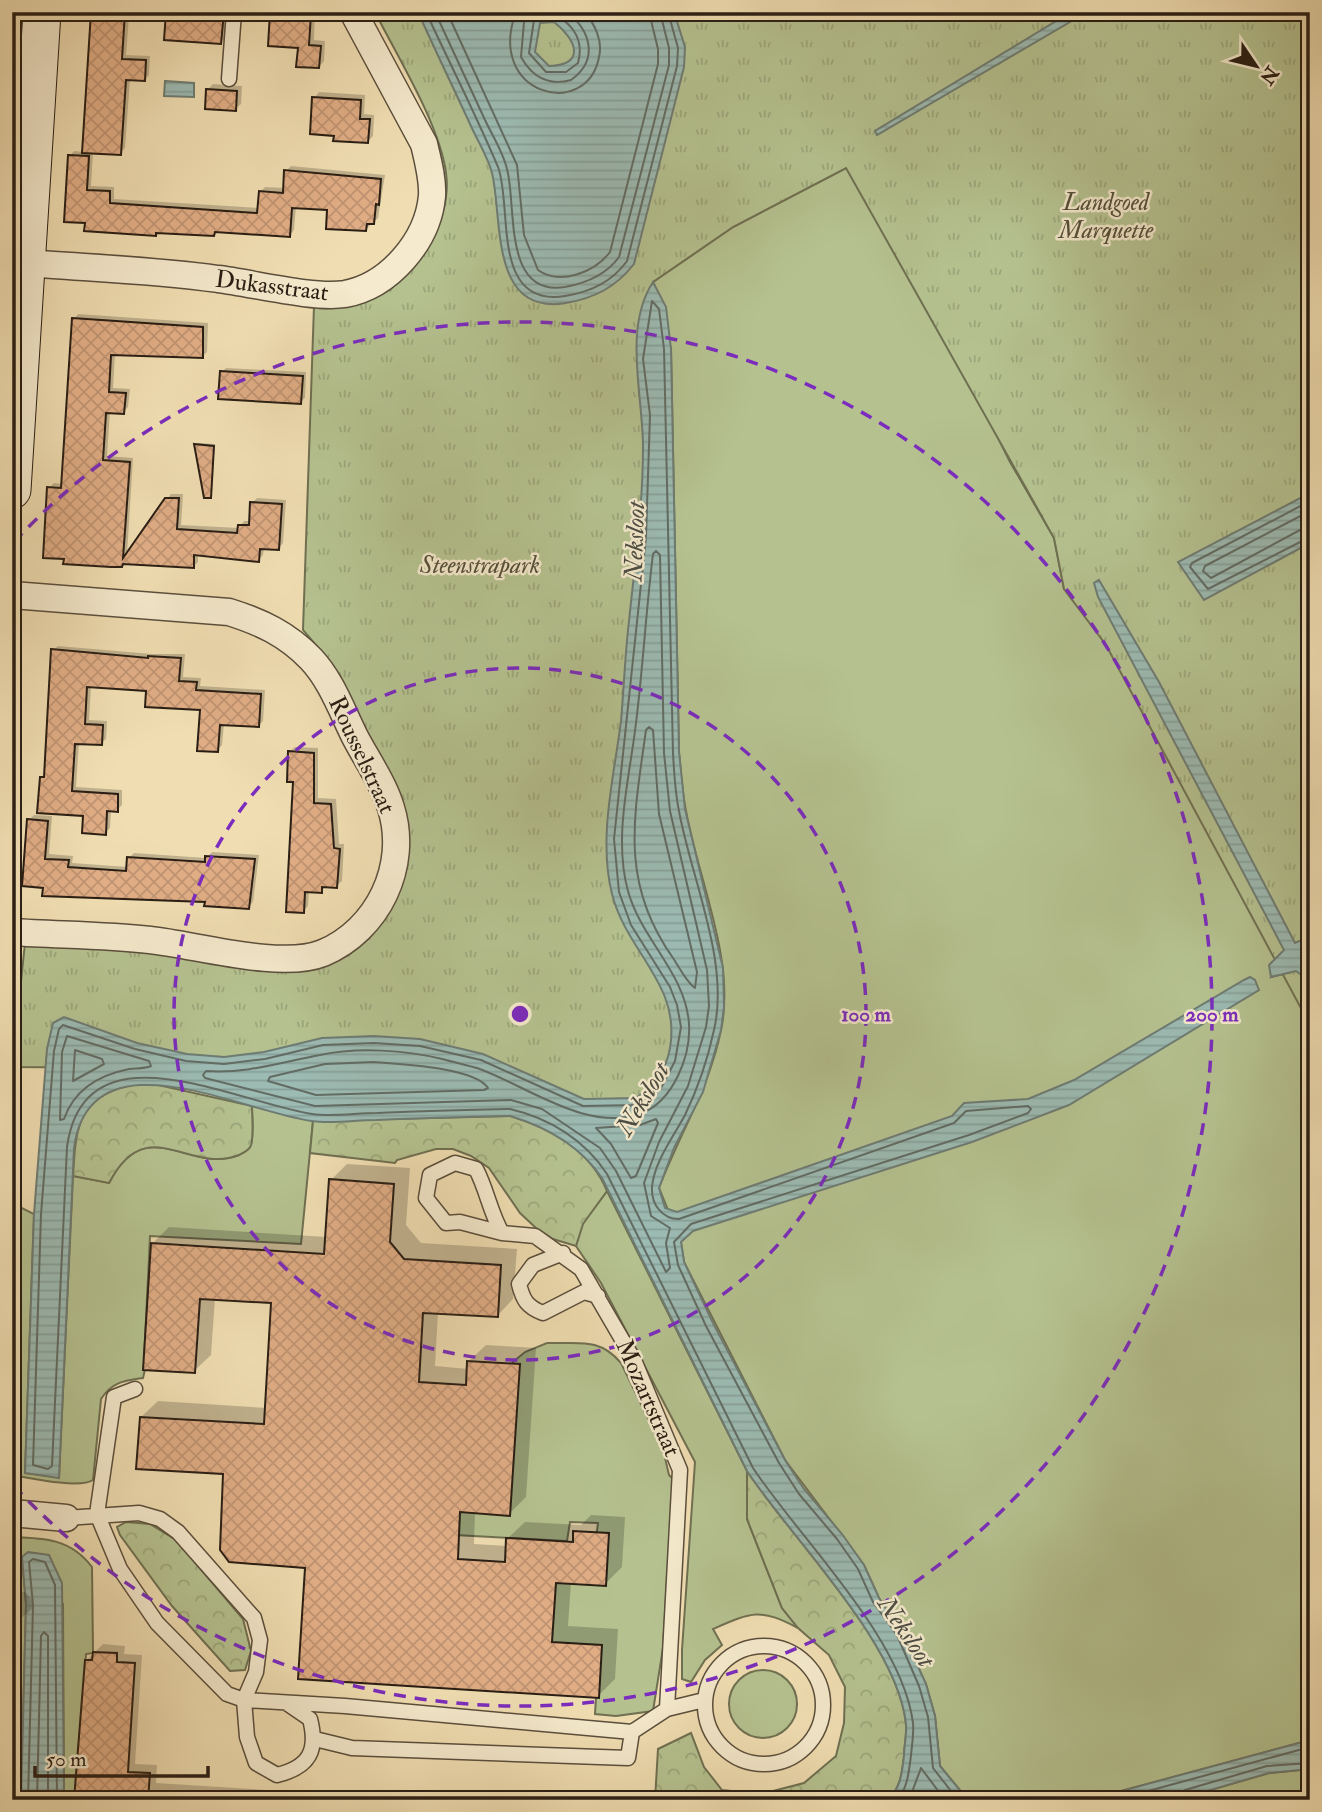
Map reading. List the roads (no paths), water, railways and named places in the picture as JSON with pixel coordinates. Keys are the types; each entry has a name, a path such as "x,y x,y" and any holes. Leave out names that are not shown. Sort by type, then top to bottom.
{"main road":[{"path":"13,477 42,12"}],"street":[{"name":"Dukasstraat","path":"26,263 215,278 329,295 362,289 394,269 424,228 432,197 429,167 424,144 353,12"},
{"name":"Rousselstraat","path":"12,595 229,612 262,622 288,638 312,660 329,685 391,808 396,837 395,859 378,908 358,932 321,954 297,960 148,940 12,932"},
{"path":"12,1513 66,1518"}],"lane":[{"path":"229,79 234,12"},
{"name":"Mozartstraat","path":"502,1233 489,1210 486,1189 476,1169 455,1163 430,1175 426,1198 446,1223 460,1222 502,1233 535,1237 563,1253 581,1269 634,1360 680,1470 667,1709"},
{"path":"563,1253 533,1265 519,1284 522,1299 530,1308 543,1313 584,1292 598,1296"},
{"path":"135,1390 114,1397 97,1514 120,1569 156,1623 228,1694 244,1700 345,1706 632,1732 667,1709 704,1700"},
{"path":"66,1518 139,1513 160,1518 178,1532 254,1618 260,1640 256,1672 244,1700 247,1737 256,1763 277,1775 292,1772 307,1760 315,1739 310,1719 287,1704"},
{"path":"769,1645 799,1656 818,1680 824,1711 813,1740 797,1754 789,1760 758,1766 729,1755 722,1747 709,1731 704,1700 714,1671 722,1664 738,1651 769,1645"},
{"path":"315,1739 352,1748 628,1758 632,1732"}],"water":[{"path":"418,12 674,12 685,47 684,67 634,264 612,285 596,295 577,301 541,303 524,294 512,279 504,260 490,167","holes":["554,22 572,43 573,56 561,65 549,66 535,52 540,23"]},
{"path":"1071,12 1087,12 877,135 875,131"},
{"path":"165,81 194,83 194,97 164,96"},
{"name":"Neksloot","path":"653,282 666,307 671,349 679,752 685,809 723,968 724,1007 721,1030 703,1092 674,1148 659,1188 665,1208 677,1212 952,1116 964,1103 1028,1099 1074,1080 1250,977 1255,980 1259,990 1069,1105 972,1142 693,1231 681,1242 684,1262 713,1323 785,1460 804,1489 864,1565 879,1598 902,1632 926,1684 935,1716 940,1766 968,1800 887,1800 900,1780 906,1724 899,1693 884,1660 864,1626 747,1471 602,1178 584,1156 562,1139 510,1116 320,1122 173,1087 138,1085 108,1093 86,1113 74,1148 59,1478 25,1473 34,1214 47,1049 53,1023 64,1017 137,1043 187,1054 224,1057 264,1052 322,1038 374,1036 420,1039 483,1054 584,1099 636,1098 654,1083 662,1070 670,1048 668,1005 651,969 619,915 608,873 607,851 609,808 621,721 642,490 643,447 637,341 644,300"},
{"path":"1310,493 1310,543 1204,600 1178,562"},
{"path":"1099,580 1159,682 1295,943 1310,936 1310,978 1307,979 1296,971 1271,977 1269,965 1284,950 1098,597 1094,583"},
{"path":"28,1552 49,1555 62,1583 64,1800 21,1800 26,1604 22,1557"},
{"path":"1310,1740 1310,1769 1269,1773 1176,1800 1088,1800"}],"park label":[{"name":"Landgoed Marquette","path":"1106,216"},
{"name":"Steenstrapark","path":"480,565"}]}
